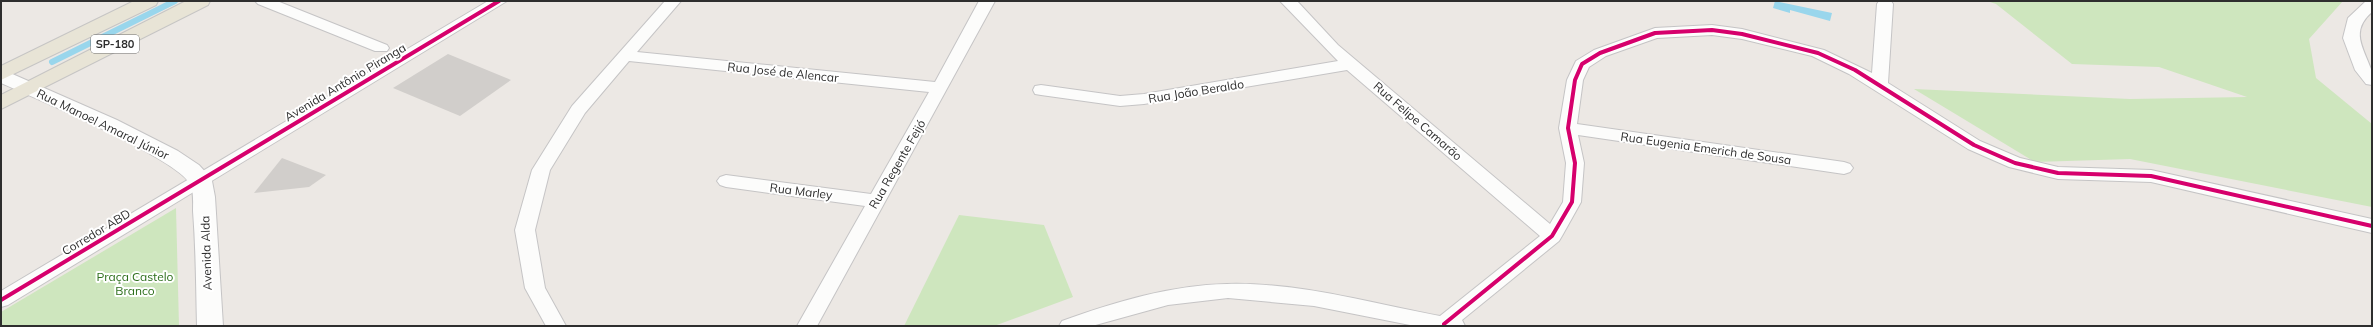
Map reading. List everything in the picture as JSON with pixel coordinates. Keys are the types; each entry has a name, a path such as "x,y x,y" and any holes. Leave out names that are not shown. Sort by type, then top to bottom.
{"main road":[{"name":"SP-180","path":"1,74 149,1"},
{"name":"SP-180","path":"1,103 201,1"},
{"name":"Rua Manoel Amaral Júnior","path":"1,74 151,145 193,171 200,181"},
{"name":"Avenida Alda","path":"200,181 209,268 210,326"}],"street":[{"path":"263,1 381,48"},
{"name":"Avenida Antônio Piranga","path":"200,181 499,1"},
{"path":"556,326 535,288 525,230 541,170 578,110 673,1"},
{"name":"Rua Regente Feijó","path":"807,326 987,1"},
{"name":"Rua Felipe Camarão","path":"1288,1 1305,21 1351,64 1552,236"},
{"path":"1879,86 1885,4"},
{"path":"2372,4 2356,18 2350,38 2363,70 2372,80"},
{"path":"1069,326 1167,298 1228,291 1285,294 1451,325 1552,236 1572,202 1575,163 1568,128 1575,80 1582,64 1600,53 1655,33 1712,30 1770,40 1818,53 1854,70 1974,145 2015,163 2058,173 2151,176 2372,226"},
{"name":"Rua José de Alencar","path":"625,56 940,88"},
{"name":"Rua João Beraldo","path":"1041,90 1120,101 1144,99 1351,64"},
{"name":"Rua Eugenia Emerich de Sousa","path":"1568,128 1844,168"},
{"name":"Corredor ABD","path":"1,300 200,181"},
{"name":"Rua Marley","path":"726,181 876,200"}],"green space":[{"path":"1987,1 2343,1 2309,39 2316,78 2372,124 2372,207 2130,159 2035,162 1914,89 2130,99 2247,97 2159,67 2072,64 1996,4"},
{"name":"Praça Castelo Branco","path":"176,208 179,326 1,326 1,312"},
{"path":"959,215 1044,225 1073,297 994,326 904,326"}],"water":[{"path":"1775,1 1832,13 1830,21 1790,10 1790,13 1773,8"}],"building":[{"path":"448,54 511,80 460,116 393,88"},
{"path":"282,158 326,175 309,187 254,193"}],"waterway":[{"path":"52,62 175,1"}],"cycle path":[{"path":"1,300 499,1"},
{"path":"1444,324 1552,236 1572,202 1575,163 1568,128 1575,80 1582,64 1600,53 1655,33 1712,30 1742,34 1818,53 1855,70 1974,145 2015,163 2058,173 2151,176 2372,226"}]}
